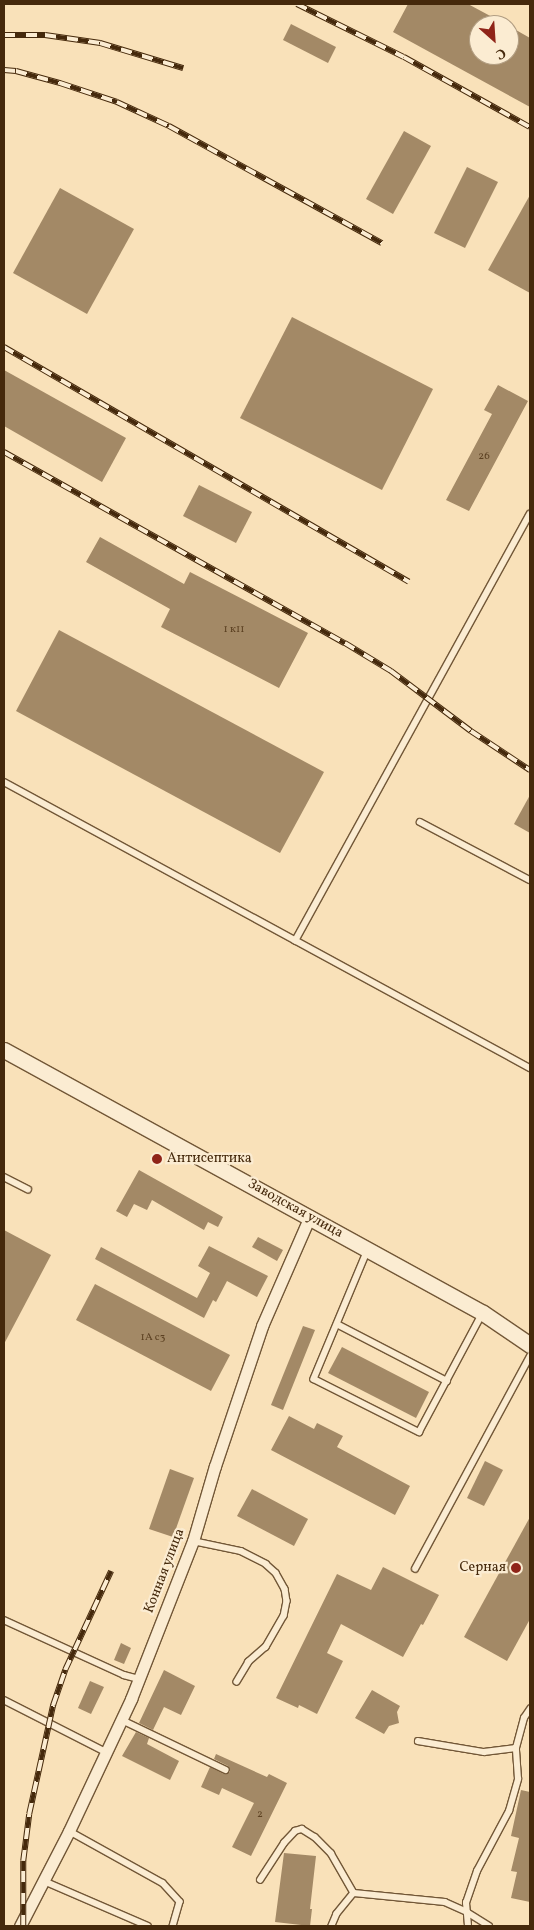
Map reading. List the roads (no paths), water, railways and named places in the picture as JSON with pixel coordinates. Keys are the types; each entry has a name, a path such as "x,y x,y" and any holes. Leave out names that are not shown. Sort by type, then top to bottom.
{"street":[{"name":"Заводская улица","path":"4,1050 484,1313 530,1345"},
{"name":"Конная улица","path":"20,1926 69,1831 122,1720 139,1679 193,1541 215,1466 262,1326 310,1216"}],"lane":[{"path":"295,941 530,514"},
{"path":"4,782 530,1068"},
{"path":"420,822 530,880"},
{"path":"4,1177 28,1189"},
{"path":"368,1248 314,1379 420,1432 484,1313"},
{"path":"337,1324 447,1381"},
{"path":"414,1569 530,1356"},
{"path":"193,1541 241,1551 266,1564 276,1573 285,1588 287,1601 284,1616 266,1646 249,1662 237,1682"},
{"path":"4,1620 124,1675 139,1679"},
{"path":"4,1700 106,1752"},
{"path":"468,1926 466,1903 477,1871 509,1811 518,1779 516,1748 524,1718 530,1709"},
{"path":"122,1720 226,1770"},
{"path":"418,1741 484,1752 516,1748"},
{"path":"260,1880 284,1843 295,1831 302,1829 331,1853 354,1893"},
{"path":"69,1831 163,1883 180,1902 173,1926"},
{"path":"44,1881 148,1926"},
{"path":"354,1893 445,1902 467,1912 489,1926"},
{"path":"332,1926 337,1914 354,1893"}],"railway":[{"path":"297,4 404,57 530,127"},
{"path":"4,35 45,35 100,43 183,68"},
{"path":"4,70 16,71 60,83 117,102 169,126 382,243"},
{"path":"4,347 409,582"},
{"path":"4,452 345,643 391,671 471,731 530,770"},
{"path":"23,1926 23,1861 29,1814 53,1705 65,1670 111,1571"}],"place":[{"name":"Антисептика","path":"157,1159"},
{"name":"Серная","path":"516,1568"}]}
